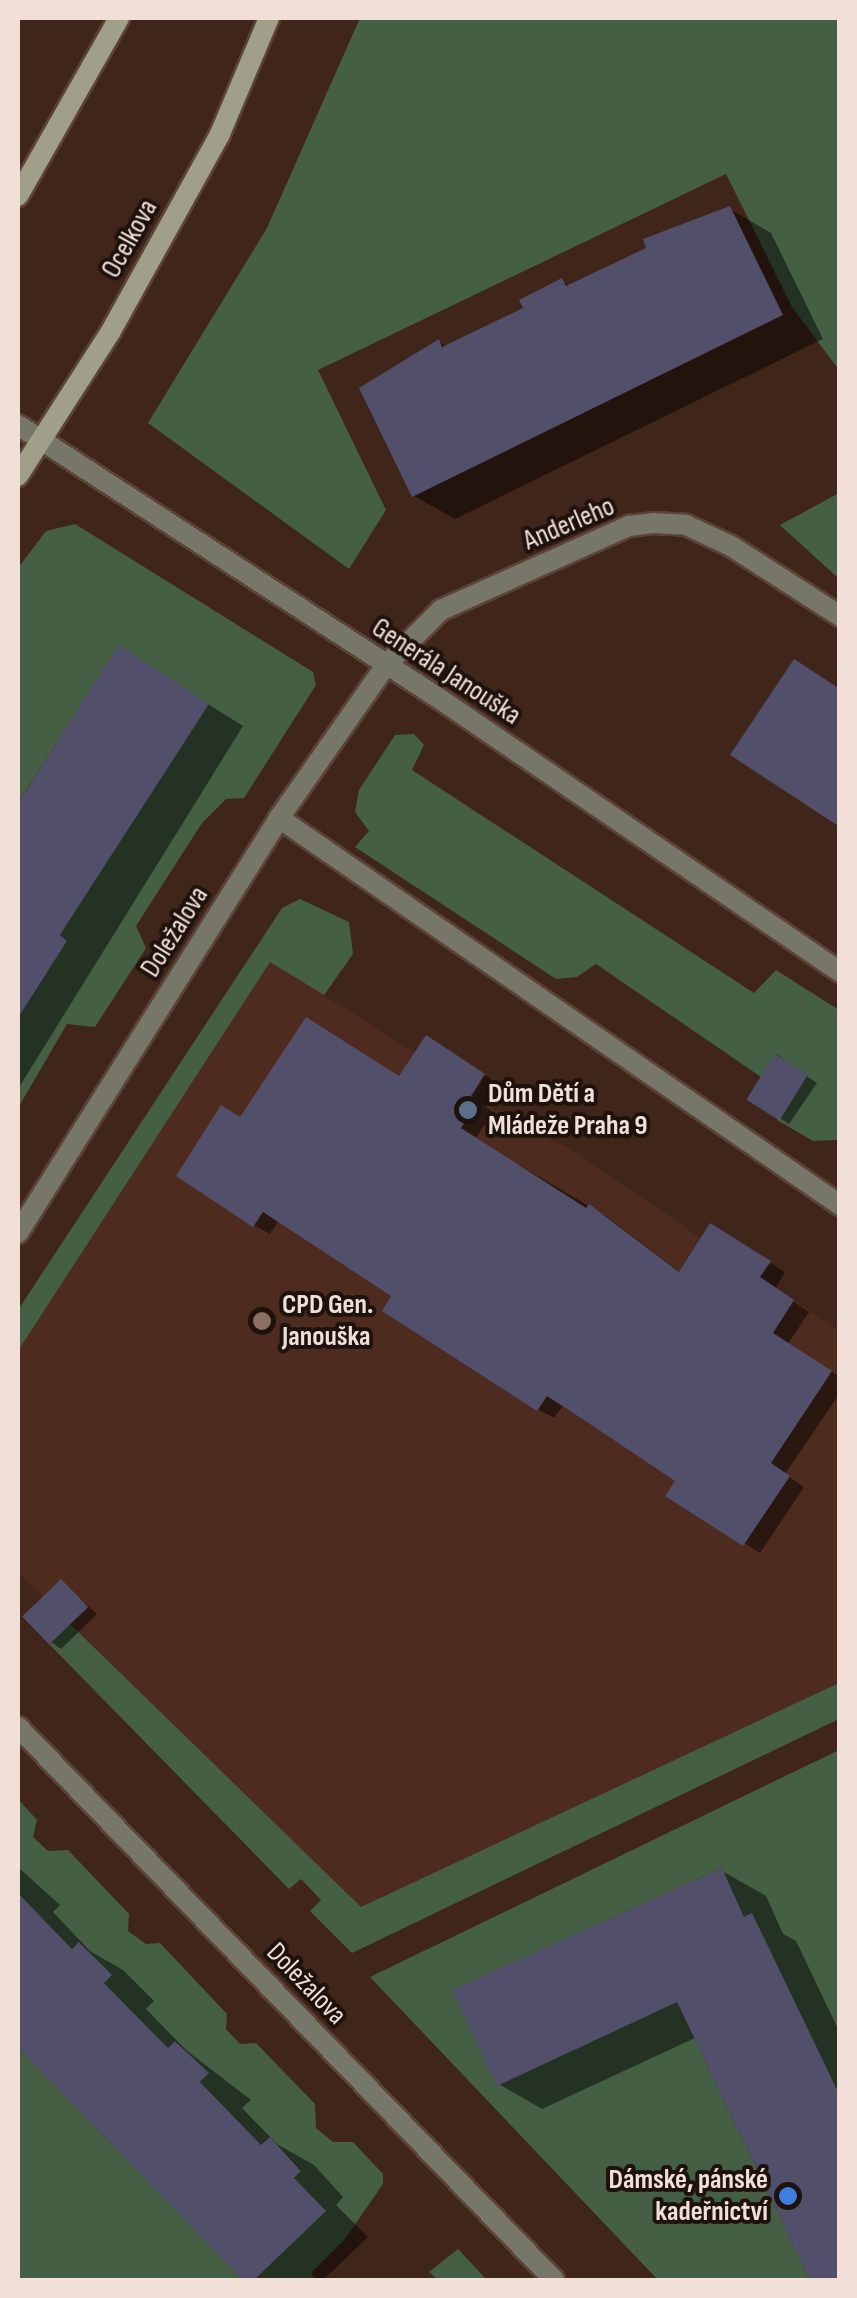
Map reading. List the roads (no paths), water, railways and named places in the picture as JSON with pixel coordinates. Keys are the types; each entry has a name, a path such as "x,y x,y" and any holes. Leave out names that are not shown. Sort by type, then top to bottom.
{"street":[{"path":"18,196 119,18"},
{"name":"Ocelkova","path":"18,476 111,331 220,134 269,18"},
{"name":"Generála Janouška","path":"18,425 386,665 840,972"},
{"name":"Anderleho","path":"386,665 441,610 629,526 654,523 686,525 731,546 840,616"},
{"name":"Doležalova","path":"18,1233 280,818 386,665"},
{"path":"280,818 840,1206"},
{"name":"Doležalova","path":"18,1727 554,2280"}],"place":[{"name":"Dům Dětí a Mládeže Praha 9","path":"468,1110"},
{"name":"CPD Gen. Janouška","path":"262,1321"},
{"name":"Dámské, pánské kadeřnictví","path":"788,2196"}]}
